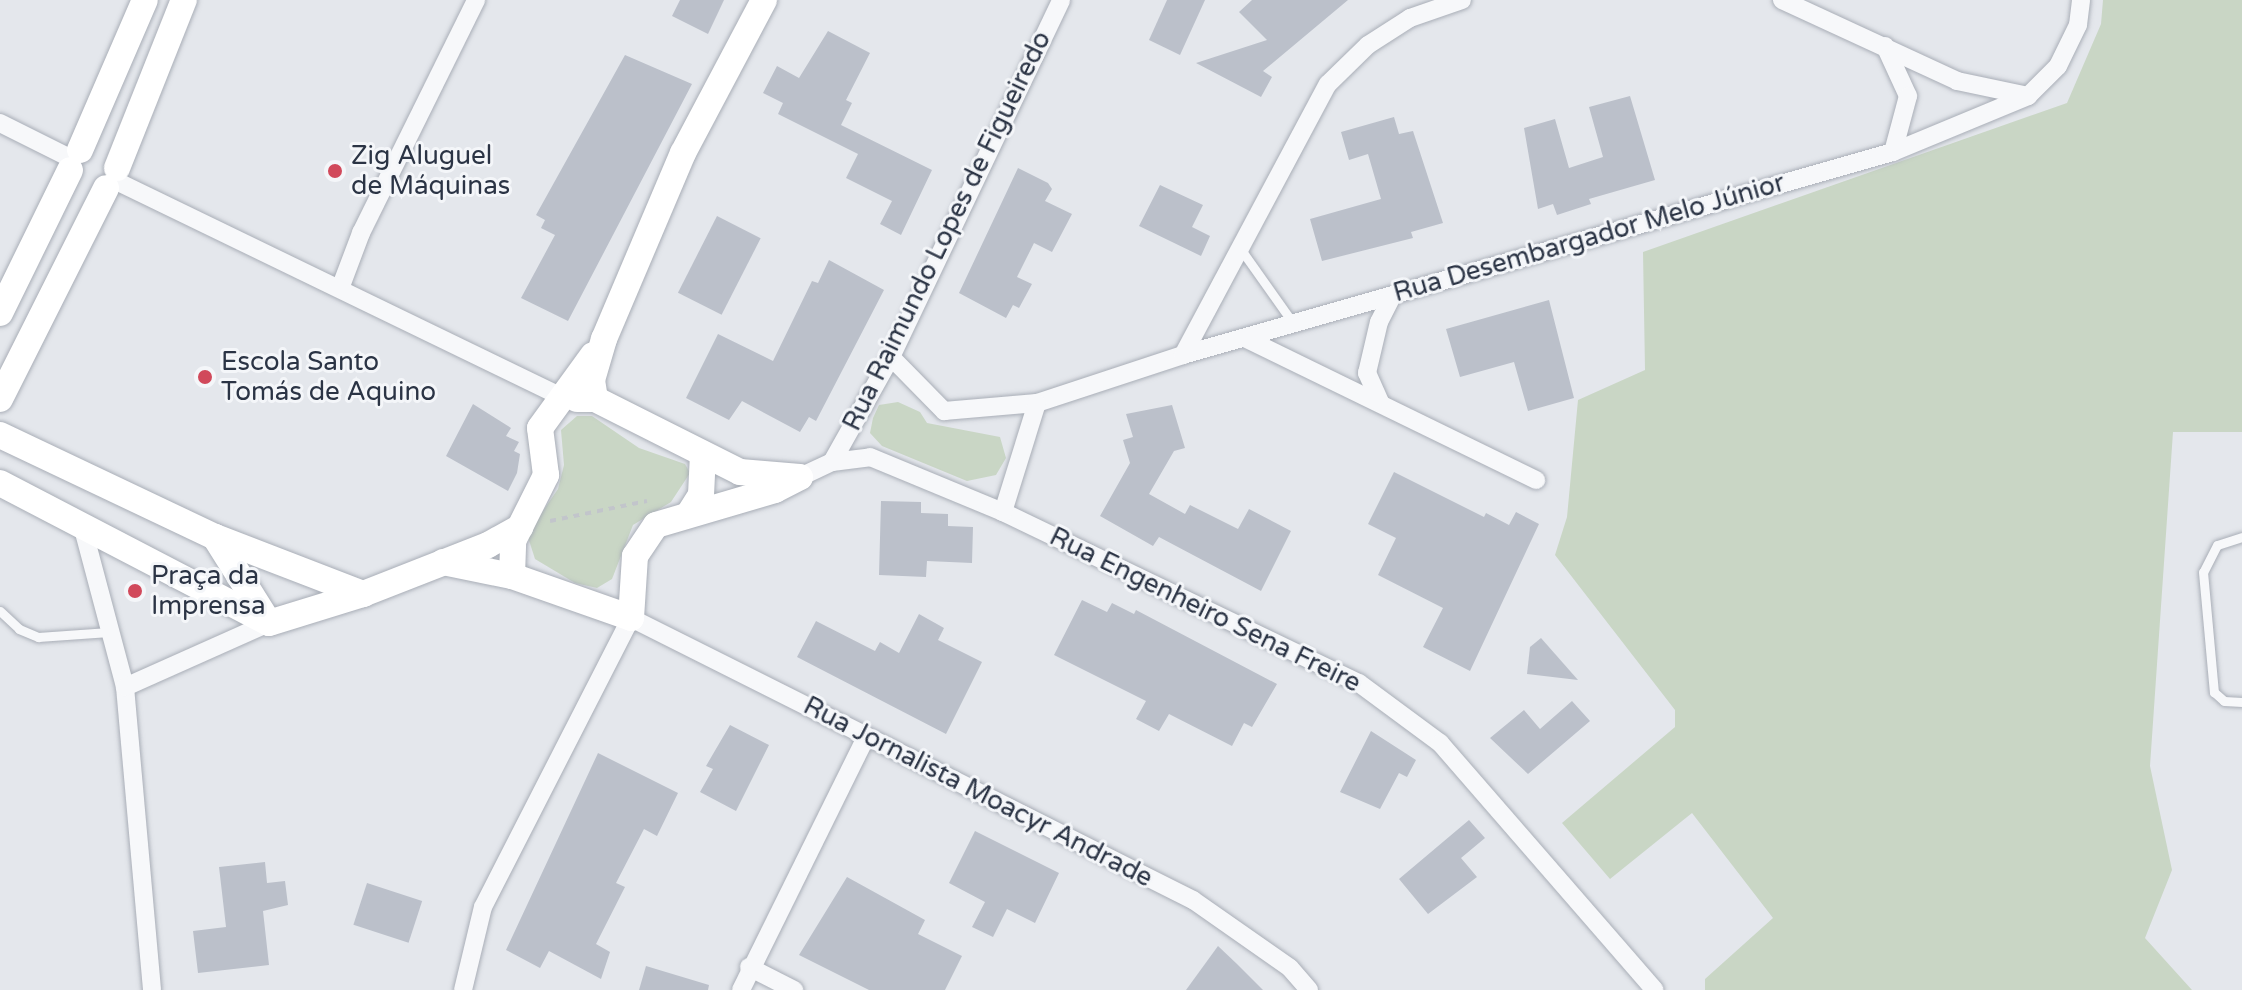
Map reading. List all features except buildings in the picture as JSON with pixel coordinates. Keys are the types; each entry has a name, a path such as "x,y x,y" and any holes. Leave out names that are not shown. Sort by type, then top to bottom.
{"street":[{"path":"0,313 74,159 145,0"},
{"path":"0,399 112,178 184,0"},
{"path":"341,286 361,233 476,0"},
{"path":"595,399 592,380 604,339 683,153 764,0"},
{"name":"Rua Raimundo Lopes de Figueiredo","path":"832,462 891,357 1061,0"},
{"path":"1183,355 1242,251 1293,142 1328,84 1368,45 1410,18 1462,0"},
{"path":"1782,0 1957,81 2028,96"},
{"name":"Rua Desembargador Melo Júnior","path":"891,357 944,411 1037,403 1183,355 1893,152 2028,96 2058,66 2078,25 2081,0"},
{"path":"1885,46 1908,96 1893,152"},
{"path":"0,123 74,159 104,148 112,178"},
{"path":"74,159 83,190 112,178 341,286 564,398 595,399 740,472 800,477"},
{"path":"1380,402 1367,373 1379,322 1393,295"},
{"path":"1245,338 1536,480"},
{"path":"512,576 513,541 546,475 540,428 545,415 564,398 604,339"},
{"path":"1003,512 1037,403"},
{"path":"0,434 215,537 363,594"},
{"path":"689,514 701,495 703,454"},
{"name":"Rua Engenheiro Sena Freire","path":"832,462 870,457 1003,512 1359,683 1440,743 1655,990"},
{"path":"463,990 483,907 631,618 630,582 643,539 656,525 775,490 832,462"},
{"path":"0,483 269,623"},
{"path":"82,525 125,687 152,990"},
{"path":"125,687 269,623 363,594 520,527"},
{"path":"215,537 269,623"},
{"path":"443,562 512,576 631,618"},
{"path":"593,606 630,582"},
{"name":"Rua Jornalista Moacyr Andrade","path":"631,618 1193,900 1290,968 1309,990"},
{"path":"741,990 749,967 866,737"},
{"path":"749,967 794,990"}],"lane":[{"path":"1242,251 1293,323"},
{"path":"2242,537 2217,545 2203,572 2214,692 2224,701 2242,702"},
{"path":"0,611 19,629 38,637 109,632"}],"path":[{"path":"520,527 658,500"}],"green space":[{"path":"2103,0 2242,0 2242,432 2173,432 2150,766 2172,870 2145,938 2192,990 1705,990 1705,979 1773,918 1692,813 1610,879 1562,823 1675,727 1675,710 1555,555 1567,517 1578,400 1645,370 1643,252 2067,103 2101,24"},
{"path":"898,402 920,412 927,423 1000,437 1006,458 996,475 967,481 882,446 870,433 873,418 879,405"},
{"path":"577,416 592,416 639,448 685,464 690,473 671,502 633,525 612,579 597,588 575,583 535,559 527,534 558,489 564,465 561,430"}],"place":[{"name":"Zig Aluguel de Máquinas","path":"335,171"},
{"name":"Escola Santo Tomás de Aquino","path":"205,377"},
{"name":"Praça da Imprensa","path":"135,591"}]}
